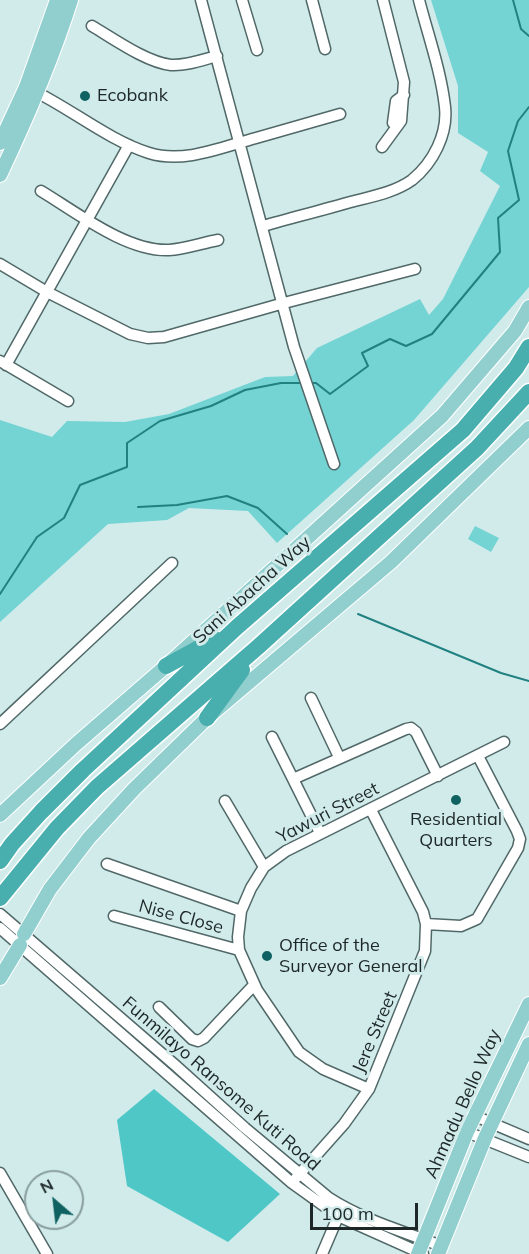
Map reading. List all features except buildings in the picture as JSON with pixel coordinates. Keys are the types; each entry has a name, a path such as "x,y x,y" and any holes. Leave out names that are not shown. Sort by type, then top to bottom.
{"highway":[{"name":"Sani Abacha Way","path":"0,861 41,812 237,627 463,430 516,368 529,347"},
{"path":"0,898 57,828 98,786 259,646 477,448 529,392"},
{"path":"166,666 237,627"},
{"path":"207,718 259,646"}],"main road":[{"path":"0,175 32,90 57,0"},
{"path":"0,143 55,51 71,0"},
{"name":"Sani Abacha Way","path":"0,815 442,416 514,331 529,306"},
{"path":"0,978 50,889 88,838 134,789 207,718 391,562 529,428"},
{"name":"Ahmadu Bello Way","path":"421,1250 468,1131 529,1004"},
{"name":"Ahmadu Bello Way","path":"439,1250 485,1138 529,1044"}],"street":[{"path":"201,0 294,347 334,464"},
{"path":"242,0 257,50"},
{"path":"312,0 325,49"},
{"path":"382,147 401,121 404,95 404,82 383,0"},
{"path":"263,226 387,192 411,181 425,167 443,134 446,109 419,0"},
{"path":"92,26 158,62 173,65 217,56"},
{"path":"32,90 129,145 149,153 167,156 186,156 340,114"},
{"path":"388,132 395,120 396,101 404,95"},
{"path":"68,401 3,363 47,292 129,145"},
{"path":"41,191 141,248 171,250 218,240"},
{"path":"0,264 47,292 130,334 148,338 164,337 415,269"},
{"path":"0,724 172,563"},
{"path":"311,698 339,757"},
{"path":"293,779 339,757 411,728 416,732 438,776"},
{"path":"272,737 320,832"},
{"name":"Yawuri Street","path":"369,1089 322,1069 299,1052 254,985 239,950 238,937 242,911 251,888 264,867 286,851 504,742"},
{"path":"426,924 461,926 477,919 518,849 520,839 517,831 478,756"},
{"path":"225,801 264,867"},
{"name":"Jere Street","path":"296,1179 344,1124 369,1089 425,951 426,924 413,891 371,810"},
{"path":"106,864 242,911"},
{"name":"Funmilayo Ransome Kuti Road","path":"0,914 22,940 296,1179 340,1212 421,1250 439,1250"},
{"name":"Nise Close","path":"114,916 239,950"},
{"name":"Funmilayo Ransome Kuti Road","path":"0,928 22,940"},
{"path":"159,1007 192,1039 198,1041 204,1038 254,985"},
{"path":"475,1116 529,1139"},
{"path":"468,1131 529,1157"},
{"path":"0,1173 47,1254"},
{"path":"322,1254 340,1212"}],"shaded area":[{"path":"431,0 529,0 529,287 414,420 277,543 248,511 189,508 167,520 108,524 0,622 0,420 52,437 67,421 125,422 169,414 265,377 293,376 317,348 420,299 429,315 443,299 500,186 480,171 488,152 458,133 458,86"},
{"path":"475,526 499,538 491,552 468,539"},
{"path":"154,1089 280,1194 228,1242 127,1186 117,1120"}],"waterway":[{"path":"513,0 521,29 529,36"},
{"path":"310,383 316,383 330,394 368,366 362,353 390,339 406,346 432,334 500,252 498,218 519,200 508,151 518,121 529,107"},
{"path":"0,594 37,537 64,518 80,485 127,467 127,443 160,421 211,406 245,390 281,383 301,383"},
{"path":"138,507 177,505 227,496 258,508 287,534"},
{"path":"358,614 501,673 529,681"}],"place":[{"name":"Ecobank","path":"85,96"},
{"name":"Residential Quarters","path":"456,800"},
{"name":"Office of the Surveyor General","path":"267,956"}]}
